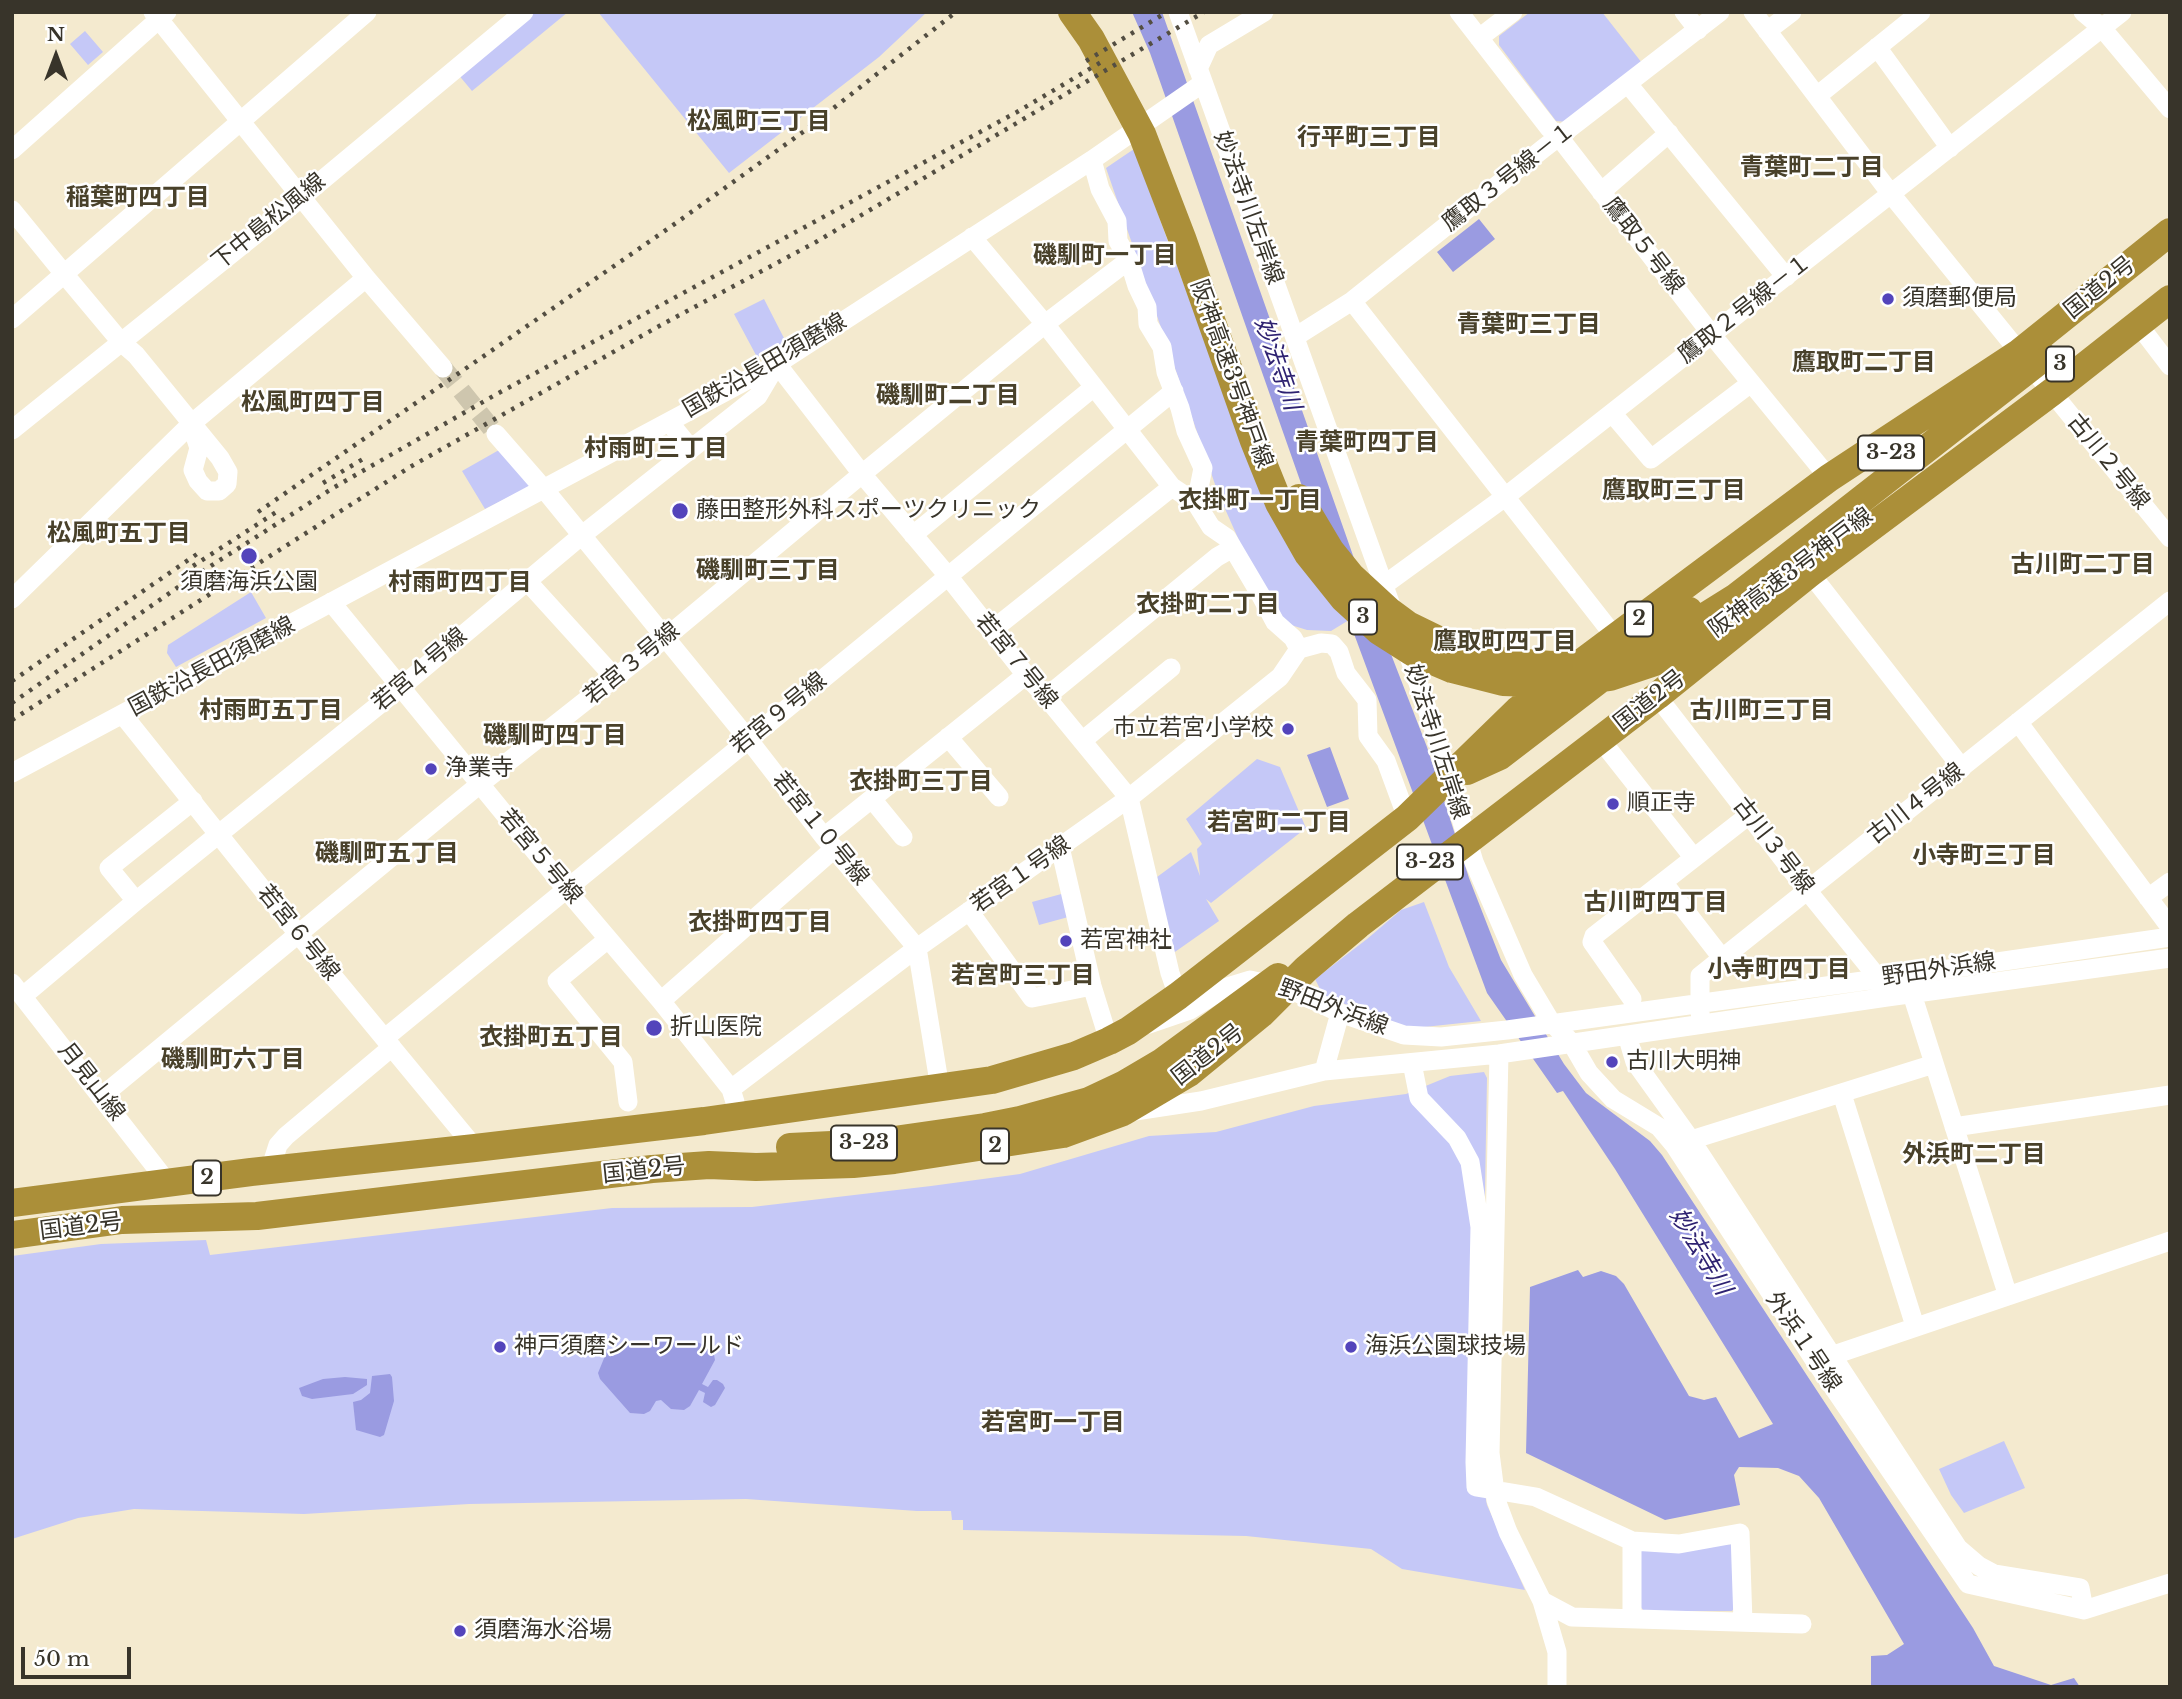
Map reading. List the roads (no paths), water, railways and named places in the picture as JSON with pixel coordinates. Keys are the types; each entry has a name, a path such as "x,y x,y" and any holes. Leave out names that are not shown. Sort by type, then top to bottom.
{"highway":[{"name":"阪神高速3号神戸線","path":"1072,12 1110,72 1142,134 1250,431 1284,512 1308,554 1344,599 1379,631 1412,652 1477,677 1513,682 1586,682 1636,671 1688,648 1744,613 2170,278"},
{"name":"阪神高速3号神戸線","path":"1095,12 1131,71 1157,124 1198,227 1279,455 1312,523 1351,576 1389,611 1426,636 1490,659 1551,665 1599,661 1643,649 1685,629 1736,597 2170,257"},
{"name":"国道2号","path":"12,1203 270,1170 475,1149 740,1116 938,1075 992,1080 1042,1067 1119,1036 1178,996 1407,818 1518,710 1829,478 2019,353 2170,232"},
{"name":"3-23","path":"1448,779 1500,756 1913,436 1995,364 2042,328 2170,241"},
{"name":"国道2号","path":"12,1235 122,1220 247,1216 652,1169 709,1165 756,1167 852,1164 894,1160 1063,1134 1123,1112 1189,1073 1261,1014 1358,925 1657,696 1810,573 2052,392 2170,299"},
{"name":"3-23","path":"709,1165 754,1148 873,1143 1020,1120 1089,1101 1124,1085 1161,1062 1508,803 1670,692 1824,573 1912,497 1951,450"},
{"name":"2","path":"168,1183 194,1204 256,1204 360,1192 394,1191 426,1196"},
{"path":"140,1220 168,1183"}],"street":[{"path":"12,319 367,12"},
{"name":"下中島松風線","path":"12,430 302,197 524,12"},
{"name":"妙法寺川左岸線","path":"1178,12 1197,81 1295,337 1387,595 1438,742 1474,862 1522,975 1546,1023"},
{"path":"1197,81 1209,45 1264,12"},
{"name":"鷹取５号線","path":"1459,12 1712,335 1829,478"},
{"path":"1479,38 1513,12"},
{"path":"1684,12 1698,30"},
{"name":"鷹取３号線－１","path":"1295,337 1352,301 1720,12"},
{"name":"古川２号線","path":"1753,12 1891,194 2170,538"},
{"path":"1767,31 1793,12"},
{"path":"2083,12 2102,27 2170,109"},
{"name":"鷹取２号線－１","path":"1387,595 1505,497 2122,12"},
{"path":"12,150 160,15 240,123 443,368"},
{"path":"1817,96 1911,15"},
{"path":"1877,47 1950,148"},
{"name":"国鉄沿長田須磨線","path":"12,774 777,364 1092,160 1167,109 1197,81"},
{"path":"1629,84 1786,277"},
{"path":"1601,192 1669,133"},
{"path":"1092,160 1100,189 1117,221 1118,241 1129,260 1136,286 1147,307 1148,324 1162,347 1166,372 1186,431 1203,468 1196,503"},
{"path":"12,210 19,234 65,275 121,342 136,355 191,424"},
{"path":"972,237 1045,324 1172,487 1196,503 1211,527 1227,538 1275,622 1293,638 1299,649 1321,643 1332,645 1339,652 1346,673 1367,700 1368,736 1386,761 1407,818"},
{"name":"若宮３号線","path":"102,1096 480,784 664,639 1045,324 1129,260"},
{"path":"15,593 191,424 366,278"},
{"path":"1352,301 1615,637"},
{"path":"2137,324 2170,366"},
{"name":"若宮４号線","path":"18,989 219,835 581,536 758,396 777,364"},
{"name":"若宮７号線","path":"777,364 862,474 1129,798 1170,973 1178,996"},
{"path":"1612,413 1651,459 1751,383"},
{"path":"913,535 1094,387"},
{"name":"若宮９号線","path":"270,1170 278,1145 286,1136 565,888 1174,391"},
{"path":"669,422 691,449"},
{"name":"若宮１０号線","path":"496,434 544,489 917,948 938,1075"},
{"path":"991,631 1172,487"},
{"path":"1046,697 1231,548"},
{"path":"1810,573 1962,768"},
{"path":"527,581 615,678"},
{"path":"1387,595 1426,625 1458,639 1494,651 1548,656"},
{"name":"古川４号線","path":"1701,1024 1700,976 2170,601"},
{"name":"若宮５号線","path":"331,602 661,1001 731,1089 740,1116"},
{"name":"若宮１号線","path":"731,1089 917,948 1129,798 1280,677 1299,649"},
{"path":"1082,741 1171,668"},
{"path":"661,1001 872,799 1026,676"},
{"name":"古川３号線","path":"1657,696 1883,988"},
{"name":"若宮６号線","path":"123,715 475,1149"},
{"path":"2018,722 2170,927"},
{"path":"948,737 999,797"},
{"path":"1600,739 1694,858"},
{"path":"872,799 902,837"},
{"path":"136,901 109,868 193,801"},
{"path":"1632,999 1592,942 1594,936 1749,815"},
{"path":"1060,847 1092,986 1119,1036"},
{"path":"2148,898 2170,881"},
{"path":"1663,882 1722,958"},
{"path":"969,911 1032,998 1092,986"},
{"name":"野田外浜線","path":"1123,1112 1200,1101 1324,1071 1508,1053 1701,1024 1883,988 2170,937"},
{"path":"608,939 556,981 623,1062 628,1102"},
{"name":"野田外浜線","path":"1119,1036 1190,1010 1227,987 1250,981 1287,988 1340,1013 1404,1035 1441,1037 1699,1003 1883,988 1912,995 2170,958"},
{"name":"月見山線","path":"18,989 168,1183"},
{"path":"1912,995 2008,1296"},
{"path":"1324,1071 1340,1013"},
{"name":"外浜１号線","path":"1546,1023 1614,1099 1658,1127 1675,1146 1823,1358 1968,1584 2084,1610 2170,1583"},
{"path":"1627,1035 1635,1062 1692,1140 1823,1358 2170,1241"},
{"path":"1508,1053 1499,1074 1490,1453 1496,1500 1508,1532 1542,1601 1557,1651 1556,1687"},
{"path":"1412,1063 1419,1098 1457,1138 1470,1161 1480,1227 1476,1488 1536,1497 1632,1541 1679,1544 1741,1533 1743,1622"},
{"path":"1692,1140 1934,1064"},
{"path":"1842,1094 1915,1326"},
{"path":"1954,1127 2170,1095"},
{"path":"1632,1541 1632,1619"},
{"path":"1542,1601 1572,1617 1802,1624"}],"water":[{"name":"妙法寺川","path":"1132,12 1162,12 1356,564 1427,747 1469,878 1501,960 1564,1064 1586,1093 1650,1141 1662,1155 1973,1628 1994,1666 2051,1685 2074,1678 2080,1687 1871,1687 1871,1656 1887,1655 1904,1644 1819,1498 1799,1476 1778,1468 1739,1467 1734,1475 1740,1505 1665,1520 1526,1453 1530,1287 1578,1270 1583,1277 1601,1271 1616,1276 1624,1284 1689,1396 1704,1400 1716,1397 1739,1438 1773,1424 1615,1169 1563,1091 1557,1093 1487,993 1350,623 1150,53"},
{"path":"1479,219 1495,239 1453,272 1437,252"},
{"path":"1330,747 1349,799 1327,807 1307,755"},
{"path":"697,1342 713,1349 715,1360 702,1384 708,1387 713,1380 717,1380 723,1384 725,1388 715,1405 711,1407 703,1402 705,1393 699,1390 690,1406 684,1410 671,1409 661,1400 656,1401 650,1411 644,1414 630,1413 600,1379 598,1373 607,1351 629,1345"},
{"path":"390,1374 394,1401 384,1435 380,1437 356,1430 353,1402 370,1393 372,1376"},
{"path":"323,1379 367,1379 367,1385 353,1394 312,1399 302,1396 299,1388"}],"tunnel":[{"path":"443,368 496,434"}],"railway":[{"path":"258,512 669,228 803,132 956,12"},
{"path":"1086,61 1167,12"},
{"path":"12,720 410,467 661,325 816,242 1204,12"},
{"path":"12,703 184,583 333,488 495,395 1017,112 1103,61"},
{"path":"323,483 368,456"},
{"path":"193,566 281,509"},
{"path":"12,681 200,552"}],"place":[{"name":"須磨郵便局","path":"1888,299"},
{"name":"藤田整形外科スポーツクリニック","path":"680,511"},
{"name":"須磨海浜公園","path":"249,556"},
{"name":"市立若宮小学校","path":"1288,729"},
{"name":"浄業寺","path":"431,769"},
{"name":"順正寺","path":"1613,804"},
{"name":"若宮神社","path":"1066,941"},
{"name":"折山医院","path":"654,1028"},
{"name":"古川大明神","path":"1612,1062"},
{"name":"神戸須磨シーワールド","path":"500,1347"},
{"name":"海浜公園球技場","path":"1351,1347"},
{"name":"須磨海水浴場","path":"460,1631"}],"district":[{"name":"松風町三丁目","path":"759,122"},
{"name":"行平町三丁目","path":"1369,138"},
{"name":"青葉町二丁目","path":"1812,168"},
{"name":"稲葉町四丁目","path":"138,198"},
{"name":"磯馴町一丁目","path":"1105,256"},
{"name":"青葉町三丁目","path":"1529,325"},
{"name":"鷹取町二丁目","path":"1864,363"},
{"name":"磯馴町二丁目","path":"948,396"},
{"name":"松風町四丁目","path":"313,403"},
{"name":"青葉町四丁目","path":"1367,443"},
{"name":"村雨町三丁目","path":"656,449"},
{"name":"鷹取町三丁目","path":"1674,491"},
{"name":"衣掛町一丁目","path":"1250,501"},
{"name":"松風町五丁目","path":"119,534"},
{"name":"古川町二丁目","path":"2083,565"},
{"name":"磯馴町三丁目","path":"768,571"},
{"name":"村雨町四丁目","path":"460,583"},
{"name":"衣掛町二丁目","path":"1208,605"},
{"name":"鷹取町四丁目","path":"1505,642"},
{"name":"村雨町五丁目","path":"271,711"},
{"name":"古川町三丁目","path":"1762,711"},
{"name":"磯馴町四丁目","path":"555,736"},
{"name":"衣掛町三丁目","path":"921,782"},
{"name":"若宮町二丁目","path":"1279,823"},
{"name":"磯馴町五丁目","path":"387,854"},
{"name":"小寺町三丁目","path":"1984,856"},
{"name":"古川町四丁目","path":"1656,903"},
{"name":"衣掛町四丁目","path":"760,923"},
{"name":"小寺町四丁目","path":"1779,970"},
{"name":"若宮町三丁目","path":"1023,976"},
{"name":"衣掛町五丁目","path":"551,1038"},
{"name":"磯馴町六丁目","path":"233,1060"},
{"name":"外浜町二丁目","path":"1974,1155"},
{"name":"若宮町一丁目","path":"1053,1423"}]}
